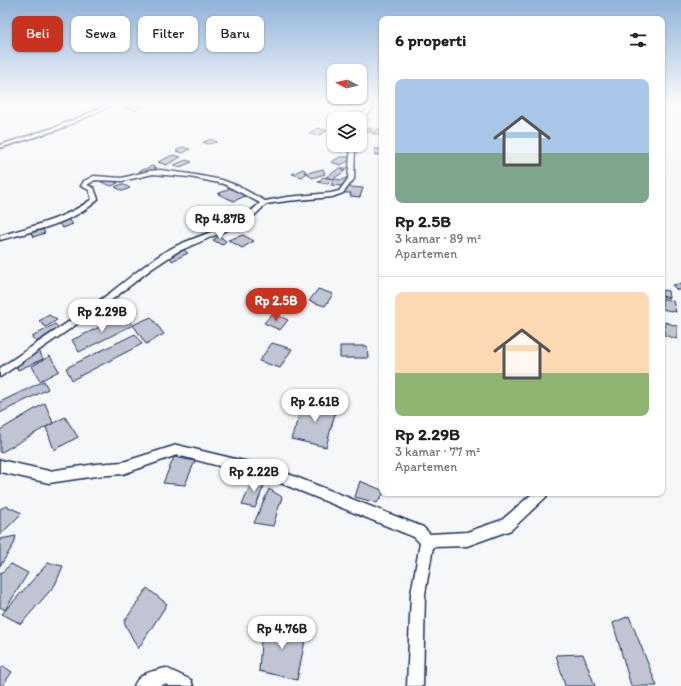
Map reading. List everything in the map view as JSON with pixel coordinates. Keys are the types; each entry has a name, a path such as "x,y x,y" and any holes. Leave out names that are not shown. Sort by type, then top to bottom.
{"street":[{"path":"0,147 30,137"},
{"path":"0,373 106,300 169,254 241,222 264,204 287,199 332,195 341,192 351,179 353,152"},
{"path":"0,238 69,215 88,205 95,199 92,189 84,186 85,183 91,179 100,177 126,179 151,172 170,172 226,182 264,204"},
{"path":"0,466 49,477 96,470 123,468 177,450 272,474 418,532 427,541 467,539 506,525 539,496"},
{"path":"415,686 418,594 427,541"},
{"path":"142,686 148,681 166,676 185,686"}],"building":[{"path":"212,139 217,142 208,144 203,142"},
{"path":"182,147 190,149 183,153 176,151"},
{"path":"374,149 379,149 379,154 375,155"},
{"path":"173,155 181,157 166,165 158,162"},
{"path":"340,157 349,157 350,160 341,165 331,162"},
{"path":"186,160 192,162 180,167 174,165"},
{"path":"152,166 157,168 143,173 139,171"},
{"path":"340,168 346,168 342,170 345,171 333,179 326,177"},
{"path":"303,169 306,171 304,172 307,173 302,177 292,174"},
{"path":"323,169 325,174 312,178 307,173"},
{"path":"323,177 333,179 328,184 318,182"},
{"path":"348,177 347,182 341,186 331,185 334,179 342,180"},
{"path":"107,179 118,183 112,186 101,182"},
{"path":"122,184 130,188 123,191 115,187"},
{"path":"349,187 363,188 360,197 350,196 351,193 343,193"},
{"path":"230,188 247,195 234,201 218,194"},
{"path":"215,214 227,222 216,227 204,219"},
{"path":"67,219 73,224 63,228 57,222"},
{"path":"41,226 45,233 33,237 30,230"},
{"path":"243,235 254,241 242,248 228,240"},
{"path":"219,236 226,241 222,245 213,240"},
{"path":"184,250 188,253 172,261 170,256"},
{"path":"681,284 681,290 677,290 672,285"},
{"path":"318,289 333,294 325,306 309,301"},
{"path":"665,290 668,291 669,298 665,297"},
{"path":"665,299 673,301 676,312 665,310"},
{"path":"273,313 288,320 280,330 264,323"},
{"path":"49,315 57,320 46,327 39,321"},
{"path":"125,315 133,325 79,352 72,340"},
{"path":"151,317 164,334 146,344 133,325"},
{"path":"665,322 677,326 677,339 665,335"},
{"path":"55,324 60,329 36,342 32,337"},
{"path":"135,334 142,344 72,380 66,368"},
{"path":"272,343 292,349 280,368 259,361"},
{"path":"340,346 367,346 368,358 340,358"},
{"path":"39,350 43,359 18,370 15,361"},
{"path":"50,356 59,371 40,381 32,366"},
{"path":"44,381 48,389 0,413 0,402"},
{"path":"305,399 337,406 326,447 291,439"},
{"path":"45,403 53,423 0,453 0,430"},
{"path":"65,417 78,437 54,450 46,427"},
{"path":"174,457 195,461 185,485 163,483"},
{"path":"253,479 266,481 255,508 242,505"},
{"path":"360,481 379,489 379,496 382,496 377,503 355,497"},
{"path":"269,489 282,497 273,526 254,523"},
{"path":"6,506 22,513 0,535 0,509"},
{"path":"16,536 14,544 0,566 0,539"},
{"path":"48,563 63,566 55,585 21,624 2,614"},
{"path":"11,564 28,573 5,610 0,607 0,574"},
{"path":"147,588 167,604 138,649 124,622"},
{"path":"629,616 657,686 631,686 613,623"},
{"path":"262,626 308,626 297,680 259,671"},
{"path":"583,654 595,686 565,686 556,655"},
{"path":"3,666 12,672 2,686 0,686 0,670"}]}
